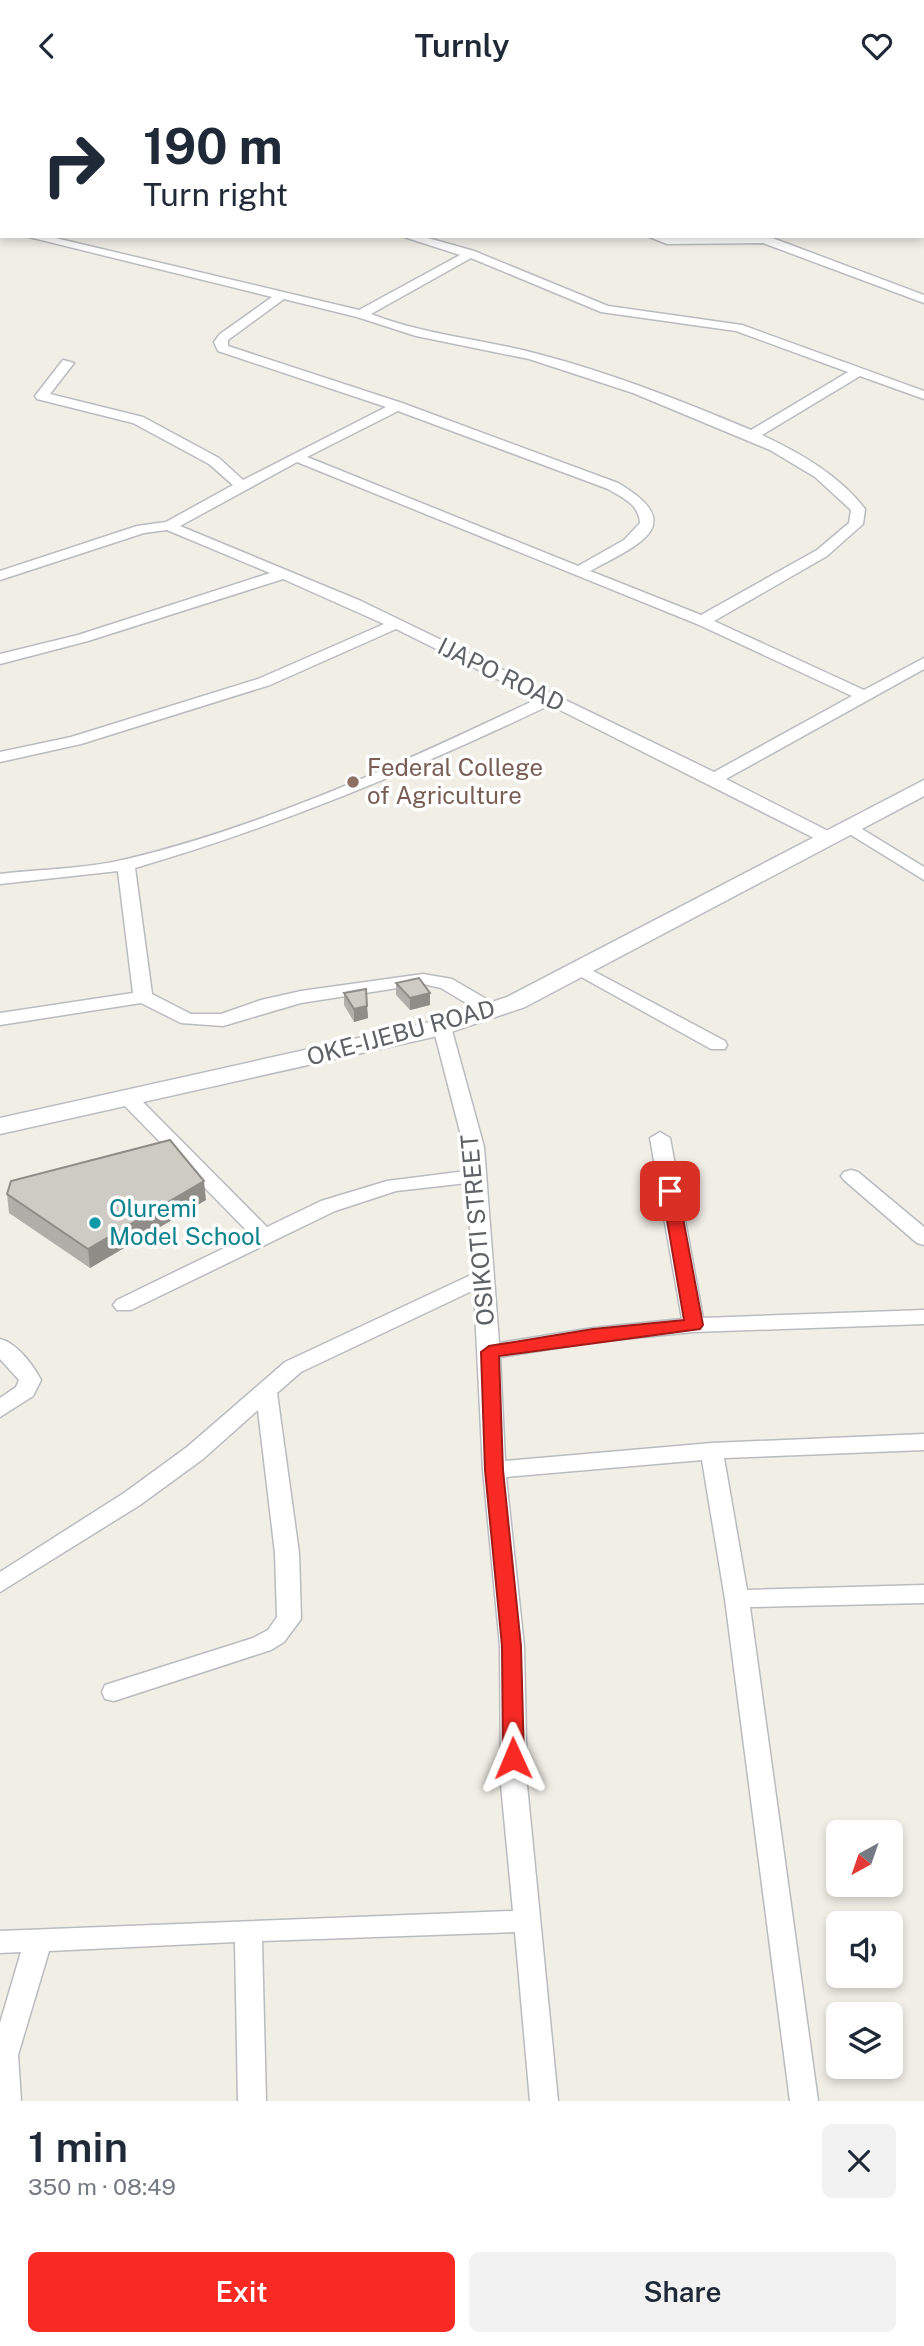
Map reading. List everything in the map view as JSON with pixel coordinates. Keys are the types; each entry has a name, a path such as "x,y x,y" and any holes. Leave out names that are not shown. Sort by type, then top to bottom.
{"main road":[{"name":"OKE-IJEBU ROAD","path":"0,1126 442,1027 492,1011 582,971 924,787"}],"street":[{"path":"40,238 283,294 361,314 391,325 568,366 752,435 809,467 846,494 858,509 856,524 822,553 702,621"},
{"path":"414,238 470,254 605,309 738,328 924,395"},
{"path":"660,238 731,238"},
{"path":"766,238 924,299"},
{"path":"361,314 470,254"},
{"path":"283,294 224,337 220,342 222,348 397,406 613,486 634,496 648,509 650,519 644,530 625,545 579,571"},
{"path":"68,363 42,396 138,420 214,461 242,486"},
{"path":"752,435 859,371"},
{"path":"0,576 142,530 169,526 397,406"},
{"path":"296,457 702,621 864,696"},
{"name":"IJAPO ROAD","path":"169,526 396,624 714,779 838,832 924,875"},
{"path":"0,659 83,638 283,575"},
{"path":"0,757 75,741 264,682 396,624"},
{"path":"714,779 924,663"},
{"path":"0,879 126,865 278,817 433,754 549,699"},
{"path":"126,865 143,997"},
{"path":"582,971 718,1045"},
{"path":"0,1019 143,997 188,1019 223,1020 290,999 423,979 446,983 492,1011"},
{"name":"OSIKOTI STREET","path":"442,1027 474,1147 474,1176 489,1352 494,1470 512,1646 514,1785 544,2101"},
{"path":"128,1098 263,1235"},
{"path":"660,1138 694,1325"},
{"path":"124,1305 263,1235 362,1194 394,1185 474,1176"},
{"path":"851,1176 921,1230"},
{"path":"0,1583 195,1453 293,1367 484,1277"},
{"path":"489,1352 593,1335 694,1325 924,1317"},
{"path":"0,1346 26,1372 30,1380 24,1391 0,1409"},
{"path":"114,1692 262,1644 275,1636 289,1619 287,1553 267,1390"},
{"path":"494,1470 712,1451 924,1442"},
{"path":"712,1451 737,1599 804,2101"},
{"path":"737,1599 924,1594"},
{"path":"0,1942 248,1930 527,1921"},
{"path":"248,1930 252,2101"},
{"path":"7,2101 4,2055 38,1941"}],"building":[{"path":"419,978 430,993 410,998 396,983"},
{"path":"366,989 367,1006 354,1009 344,993"},
{"name":"Oluremi Model School","path":"170,1140 204,1181 88,1249 7,1194 11,1181"}],"place":[{"name":"Federal College of Agriculture","path":"353,782"},
{"name":"Oluremi Model School","path":"95,1223"}],"route":[{"path":"513,1758 512,1646 494,1470 489,1352 593,1335 694,1325 670,1191"}]}
